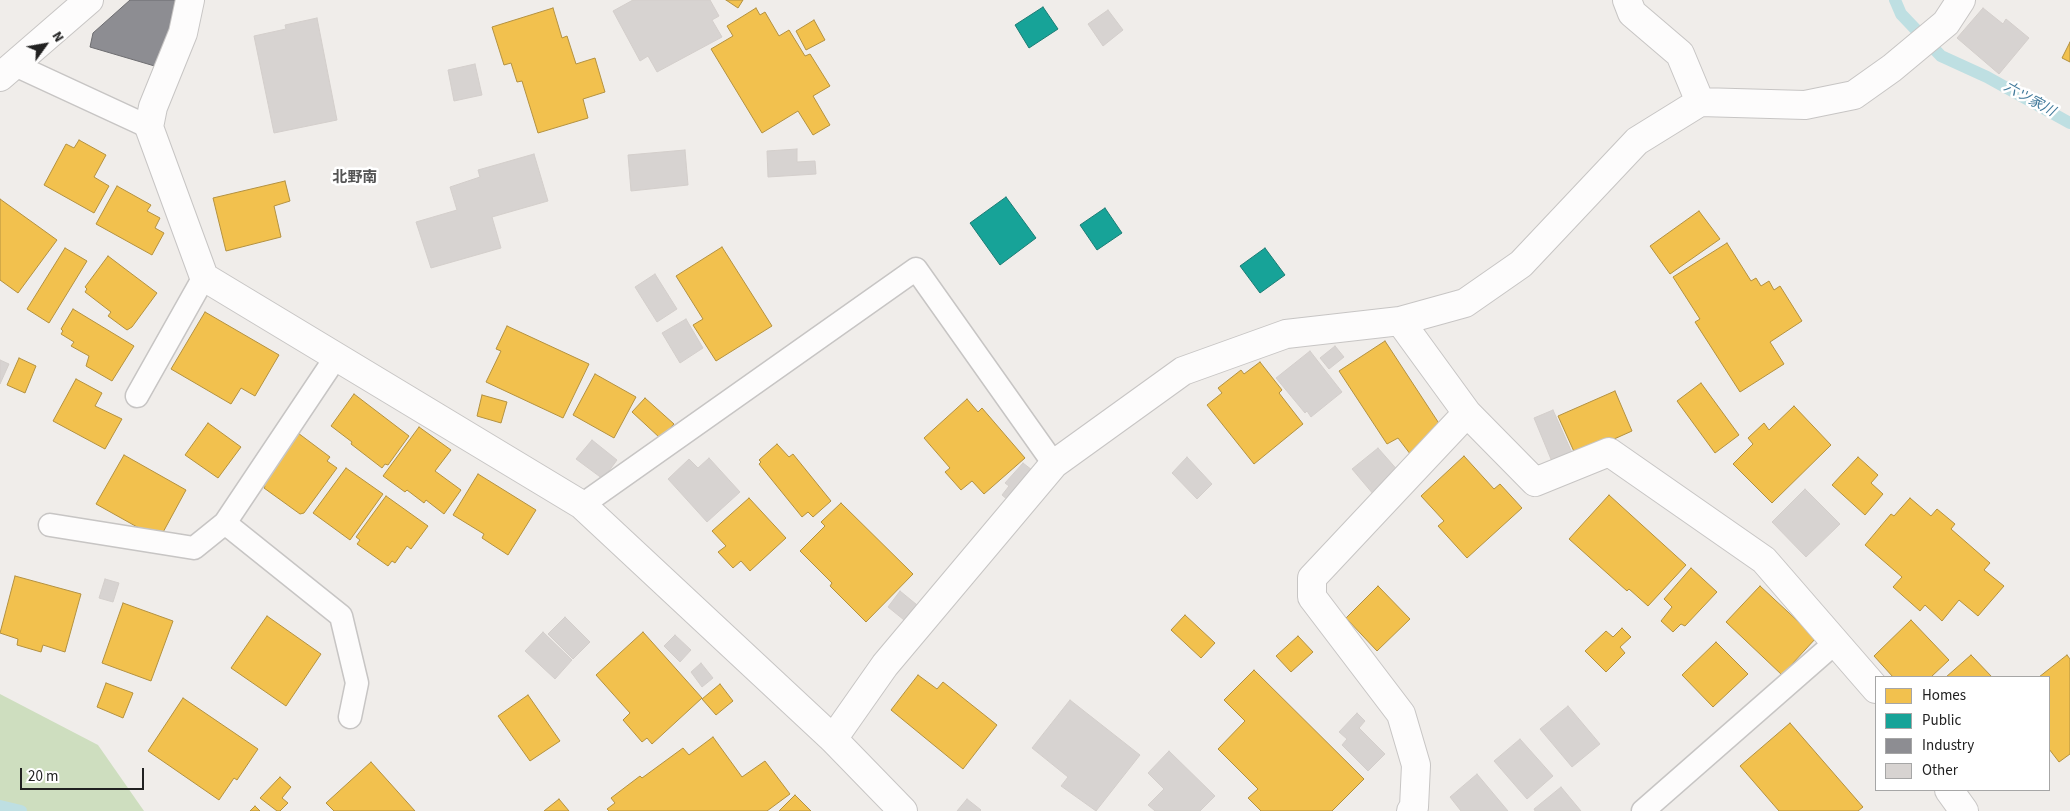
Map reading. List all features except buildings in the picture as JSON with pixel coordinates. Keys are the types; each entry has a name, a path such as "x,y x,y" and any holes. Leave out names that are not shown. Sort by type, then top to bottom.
{"street":[{"path":"7,71 89,0"},
{"path":"190,0 183,33 152,107 149,127 204,277 582,505 833,739 903,811"},
{"path":"1627,0 1632,13 1680,54 1700,102"},
{"path":"833,739 885,665 1054,464 1183,371 1286,334 1400,322 1465,303 1522,264 1637,140 1700,102 1805,105 1854,95 1946,24 1961,0"},
{"path":"1400,322 1467,413 1535,482 1609,452 1764,560 1875,688"},
{"path":"1414,810 1416,765 1401,714 1312,597 1312,578 1467,413"},
{"path":"1950,791 1964,811"}],"lane":[{"path":"7,71 149,127"},
{"path":"582,505 916,269 1054,464"},
{"path":"137,396 204,277"},
{"path":"50,525 194,548 224,523 336,357"},
{"path":"224,523 341,616 357,684 350,717"},
{"path":"1643,811 1836,642"}],"green space":[{"path":"0,694 98,745 144,811 0,811"}],"waterway":[{"name":"六ツ家川","path":"1895,0 1901,14 1941,56 1987,77 2070,123"},
{"path":"0,806 21,811"}],"district":[{"name":"北野南","path":"355,179"}]}
